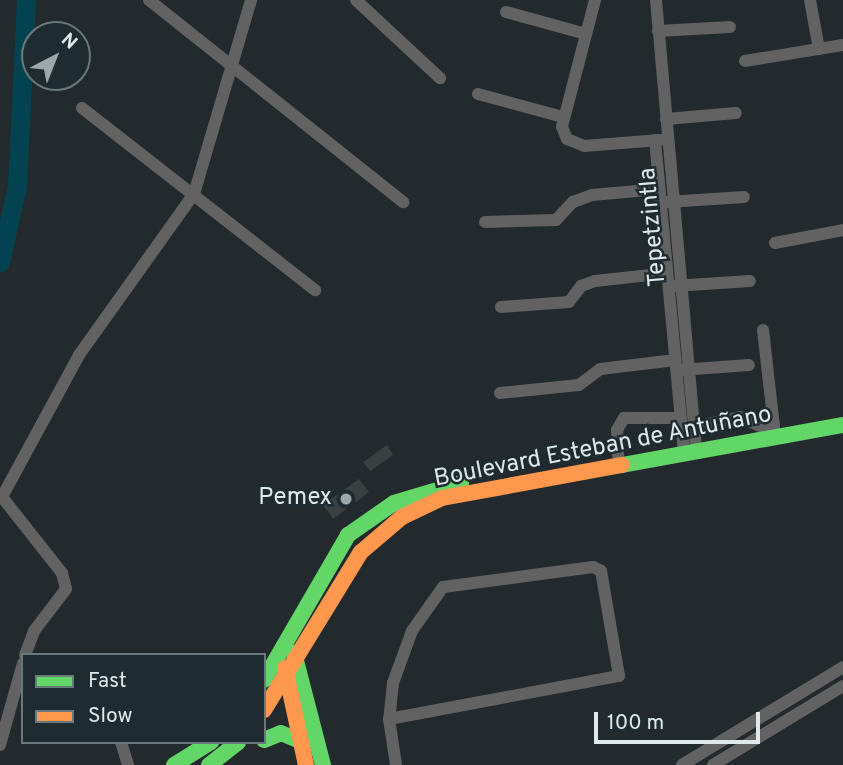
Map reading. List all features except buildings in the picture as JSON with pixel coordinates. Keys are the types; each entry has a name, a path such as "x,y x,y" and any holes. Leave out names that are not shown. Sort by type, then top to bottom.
{"main road":[{"name":"Boulevard Esteban de Antuñano","path":"289,652 316,583 348,535 375,512 435,488 843,415"},
{"name":"Boulevard Esteban de Antuñano","path":"266,678 289,652 361,552 402,517 442,498 690,443 843,425"},
{"path":"289,652 288,675 306,765"},
{"path":"289,652 323,765"},
{"path":"266,706 288,675"},
{"path":"266,739 281,733 302,742"},
{"path":"174,765 208,744"},
{"path":"225,756 236,744"},
{"path":"209,765 253,744"}],"street":[{"path":"149,0 402,202"},
{"path":"26,653 34,631 66,589 62,573 2,497 79,355 194,194 235,68 251,0"},
{"path":"356,0 440,78"},
{"path":"595,0 562,127 576,145 661,140"},
{"name":"Tepetzintla","path":"656,0 666,119 661,140 664,198 681,418 690,443"},
{"path":"810,0 819,49"},
{"path":"506,12 586,34"},
{"path":"658,31 730,27"},
{"path":"745,61 843,45"},
{"path":"478,94 563,117"},
{"path":"82,108 315,290"},
{"path":"666,119 736,113"},
{"name":"Tepetzintla","path":"661,140 664,198"},
{"path":"485,222 556,220 573,202 592,195 744,197"},
{"path":"775,243 843,230"},
{"path":"501,307 569,302 581,286 595,281 750,281"},
{"path":"763,330 769,428"},
{"path":"500,393 579,385 600,369 750,365"},
{"name":"Tepetzintla","path":"679,367 690,443"},
{"path":"618,455 617,430 624,418 681,418"},
{"path":"389,719 619,676 601,571 593,567 443,587 412,631 393,683 389,719 396,765"},
{"path":"682,765 843,667"},
{"path":"0,745 21,670"},
{"path":"713,765 843,686"},
{"path":"122,744 128,765"}],"waterway":[{"path":"0,262 17,186 26,0"}],"traffic: fast":[{"path":"622,465 843,425"},
{"path":"266,677 348,535 394,503 461,483"},
{"path":"294,653 323,765"},
{"path":"266,739 281,733 302,742"},
{"path":"174,765 208,744"},
{"path":"209,765 235,744"}],"traffic: slow":[{"path":"266,707 361,552 402,517 442,498 622,465"},
{"path":"285,668 306,765"}],"place":[{"name":"Pemex","path":"346,499"}]}
